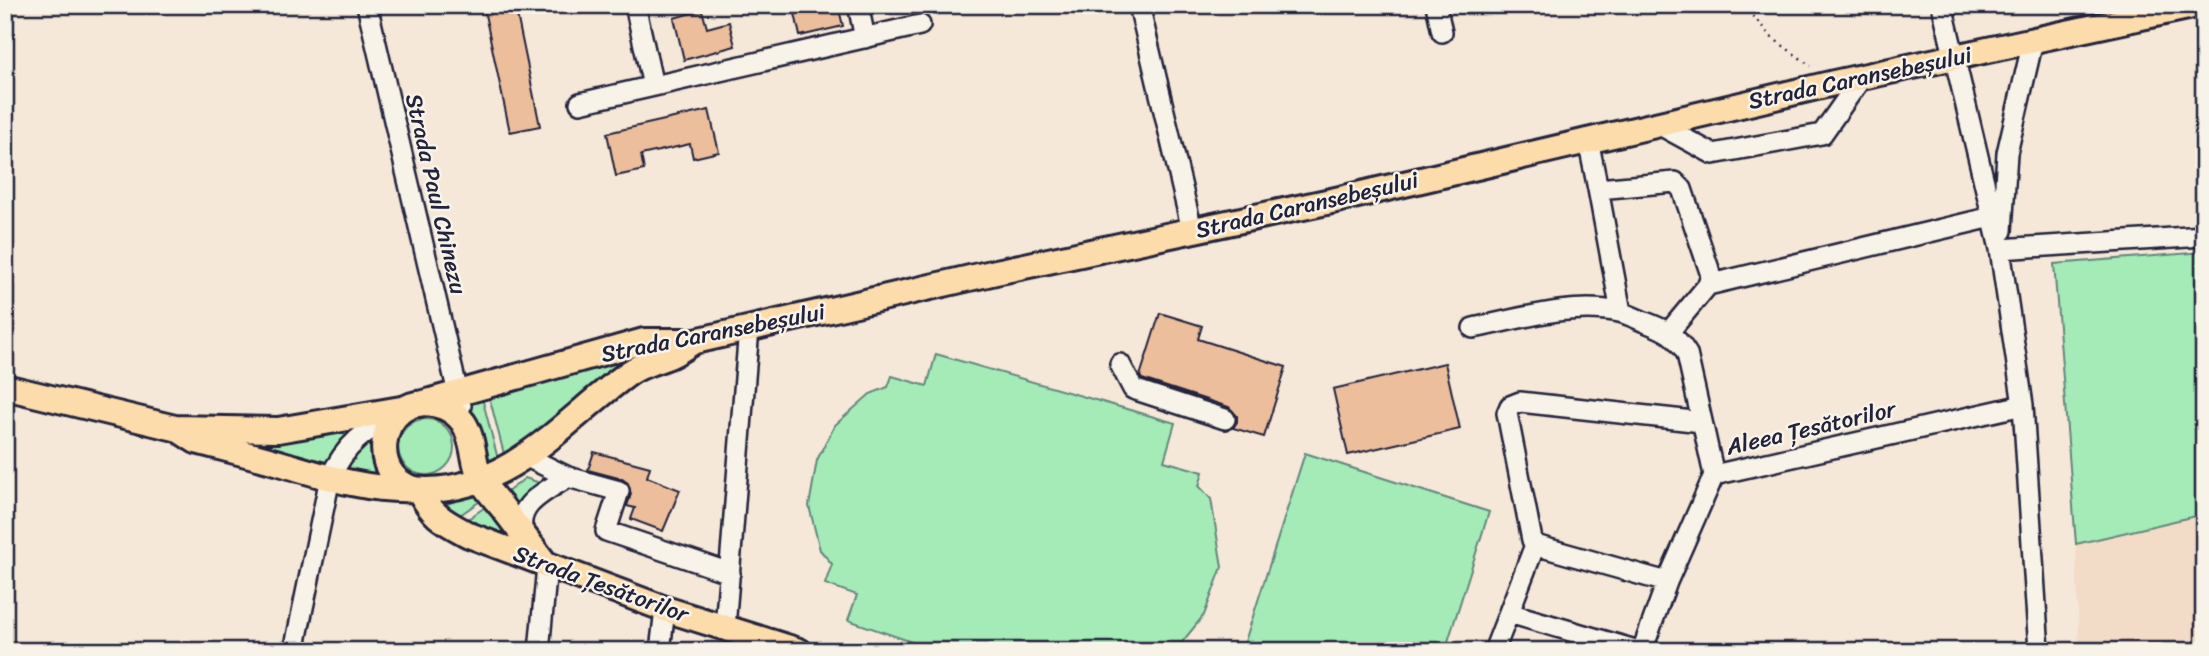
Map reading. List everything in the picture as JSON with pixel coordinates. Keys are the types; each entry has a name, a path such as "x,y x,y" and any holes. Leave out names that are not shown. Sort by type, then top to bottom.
{"main road":[{"name":"Strada Caransebeșului","path":"175,428 278,429 408,409 644,341 695,341 1336,200 1834,83 2197,5"},
{"path":"5,387 175,428 196,441 330,478 368,487 425,489 481,481 527,457 632,371 671,355 695,341"},
{"path":"469,439 469,458 463,471 454,481 425,489 404,485 395,478 384,457 385,434 408,409 432,404 454,413 463,422 469,439 481,481 547,566"},
{"name":"Strada Țesătorilor","path":"425,489 428,508 442,520 469,535 664,609 799,651"}],"street":[{"name":"Strada Paul Chinezu","path":"367,5 469,439"},
{"path":"635,5 653,86"},
{"path":"858,5 865,38"},
{"path":"1139,5 1192,230"},
{"path":"1436,5 1442,32"},
{"path":"1942,5 2000,249 2023,405 2039,651"},
{"path":"580,103 920,25"},
{"path":"2000,249 2007,153 2033,41"},
{"path":"1656,123 1713,154 1822,134 1862,77"},
{"path":"1588,140 1621,312"},
{"path":"1598,189 1675,182 1682,189 1711,275 1708,285 1669,332"},
{"path":"1708,285 1992,217"},
{"path":"2000,249 2204,236"},
{"path":"1473,328 1559,311 1596,310 1621,312 1669,332 1687,354 1714,475"},
{"path":"725,628 749,328"},
{"path":"1120,364 1133,389 1225,419"},
{"path":"1667,582 1535,545 1507,413 1514,403 1702,422"},
{"name":"Aleea Țesătorilor","path":"1640,651 1714,475 2023,405"},
{"path":"294,651 330,478 339,459 354,442 373,426 408,409"},
{"path":"527,457 568,477 619,491 606,531 730,573"},
{"path":"524,536 520,527 521,519 530,503 568,477"},
{"path":"1494,651 1535,545"},
{"path":"539,651 547,566"},
{"path":"660,651 664,609"},
{"path":"1509,613 1640,651"}],"path":[{"path":"1744,5 1771,37 1834,83"}],"shaded area":[{"path":"2204,514 2204,651 2079,651 2076,544"}],"green space":[{"path":"2204,252 2204,514 2076,544 2054,264"},
{"path":"936,354 1175,423 1164,461 1203,472 1199,486 1211,499 1222,567 1204,615 1175,651 938,651 848,620 857,595 825,584 832,564 820,550 809,506 817,460 835,425 870,394 888,387 892,376 927,386"},
{"path":"636,356 505,458 488,392"},
{"path":"481,394 499,463 491,466 480,451 466,400"},
{"path":"420,419 432,419 442,423 450,431 454,447 450,463 442,471 432,475 420,475 410,471 402,463 398,453 398,441 402,431 410,423"},
{"path":"364,426 328,464 260,448 261,440"},
{"path":"372,441 376,442 387,477 347,470 355,456"},
{"path":"1305,453 1489,512 1445,651 1242,651"},
{"path":"525,478 542,486 519,513 505,494"},
{"path":"481,491 486,497 457,517 440,508 449,503"},
{"path":"491,503 529,549 465,521"}],"building":[{"path":"483,5 515,5 540,126 510,132"},
{"path":"811,5 838,5 843,26 800,36 794,9"},
{"path":"702,10 707,28 729,22 735,46 684,60 674,18"},
{"path":"709,110 719,152 693,158 690,144 641,155 644,170 616,176 607,133"},
{"path":"1160,313 1202,326 1198,339 1286,367 1264,437 1233,428 1237,416 1229,407 1142,379 1140,376"},
{"path":"1445,363 1460,429 1348,455 1333,389"},
{"path":"594,452 650,467 647,477 680,490 663,531 631,519 635,508 627,506 631,494 628,483 588,470"}]}
